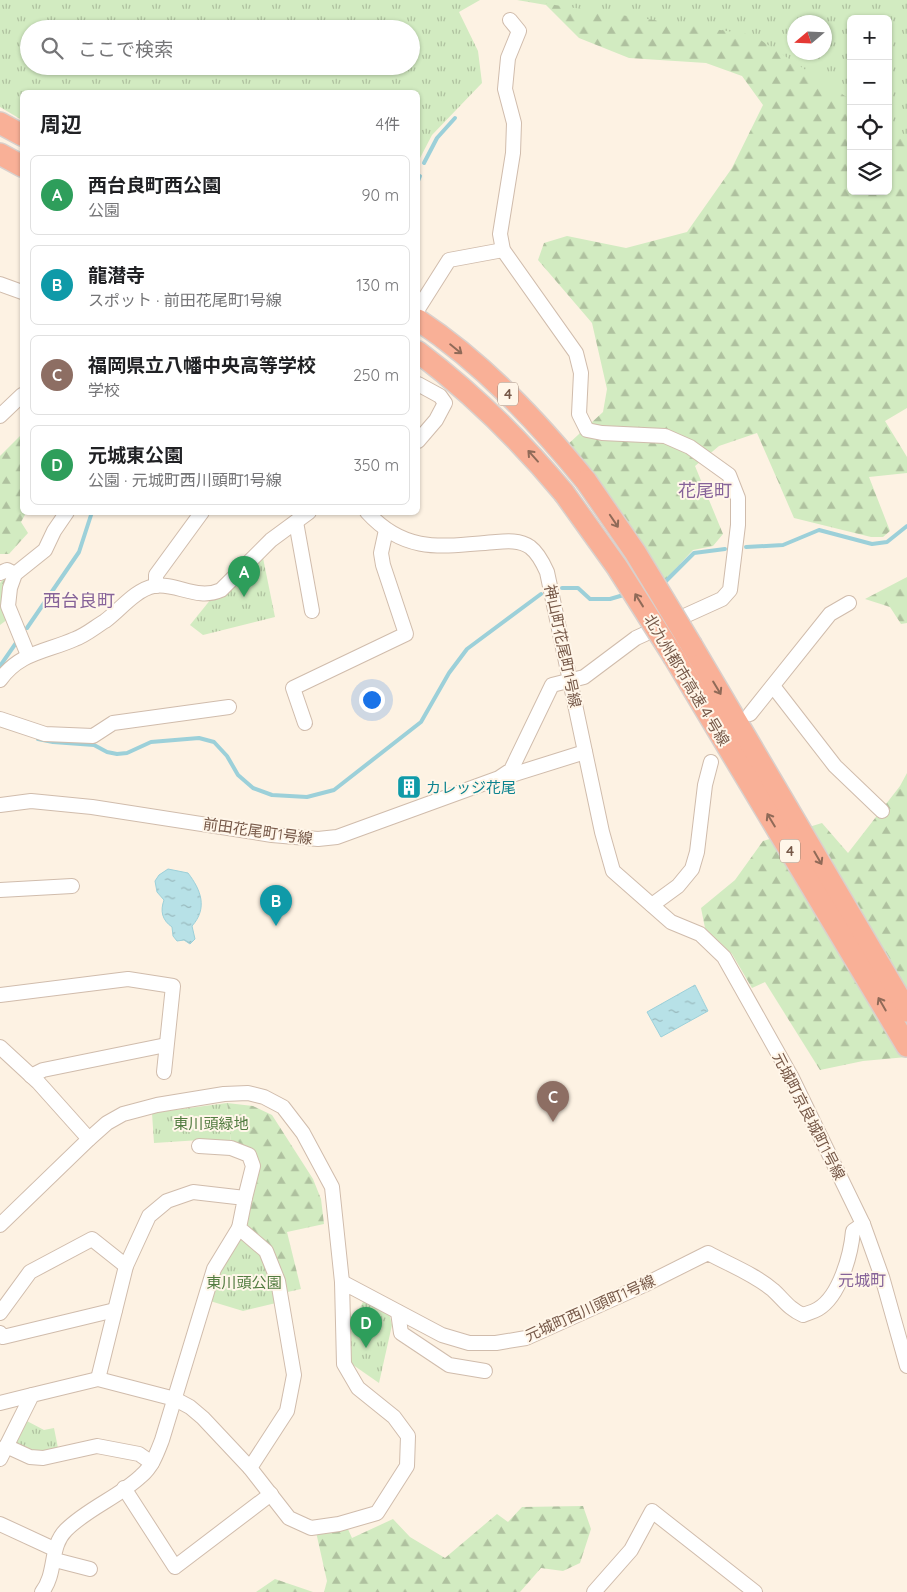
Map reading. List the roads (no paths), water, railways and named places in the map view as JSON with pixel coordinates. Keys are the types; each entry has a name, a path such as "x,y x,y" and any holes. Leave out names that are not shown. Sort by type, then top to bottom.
{"highway":[{"path":"0,123 20,134"},
{"path":"0,154 20,165"},
{"name":"北九州都市高速４号線","path":"420,314 525,411 586,481 635,552 692,646 907,1011"},
{"name":"北九州都市高速４号線","path":"420,354 478,400 513,435 564,493 617,567 674,657 907,1046"}],"street":[{"path":"510,20 519,31 508,58 505,89 514,123 514,153 500,234 504,250 576,354 581,373 579,414 587,430 602,433 665,436 690,447 729,475 738,498 738,525 730,590 722,599 636,638 584,677 570,681"},
{"path":"420,309 449,260 504,250"},
{"path":"0,284 20,291"},
{"path":"420,385 440,396 445,403 436,420 420,439"},
{"path":"0,416 20,397"},
{"path":"28,655 8,606 10,588 15,574 45,550 54,531 66,515"},
{"path":"156,586 156,575 200,515"},
{"path":"0,680 9,668 28,655 77,639 119,611 142,590 156,586 210,595 221,590 271,540 305,515"},
{"name":"神山町花尾町1号線","path":"370,515 399,539 417,545 436,547 512,541 529,546 540,557 548,572 602,832 614,871 652,905"},
{"path":"296,522 312,611"},
{"path":"305,723 293,688 406,634 383,565 381,553 386,530"},
{"path":"0,574 7,570 15,574"},
{"path":"750,714 830,614 849,604"},
{"name":"前田花尾町1号線","path":"0,805 31,801 92,807 281,836 318,839 337,837 499,778 511,770 552,685 570,681"},
{"path":"773,686 835,766 882,812"},
{"path":"0,719 45,734 93,736 113,723 229,707"},
{"path":"499,778 585,752"},
{"path":"652,905 678,886 692,869 697,852 705,785 711,762"},
{"path":"0,890 72,886"},
{"name":"元城町京良城町1号線","path":"652,905 671,922 700,934 724,957 792,1078 863,1224 882,1277 907,1366"},
{"path":"0,995 128,979 173,986 164,1072"},
{"path":"31,1076 43,1070 166,1046"},
{"path":"0,1047 31,1076 90,1139"},
{"path":"0,1225 107,1123 123,1114 158,1105 224,1094 248,1093 264,1097 283,1107 303,1133 332,1187 342,1282 344,1364 358,1388 394,1417 408,1436 407,1466 377,1513 339,1524 311,1528 289,1518 250,1468 203,1418 190,1406 175,1399 98,1379 0,1402"},
{"path":"42,1592 48,1584 54,1554 65,1531 141,1476 152,1463 162,1440 214,1269 240,1228 253,1166 248,1155 231,1148 199,1146"},
{"path":"98,1379 126,1266 149,1216 167,1201 193,1192 245,1198"},
{"name":"元城町西川頭町1号線","path":"342,1282 442,1335 469,1343 496,1343 526,1338 644,1285 708,1253 747,1273 767,1286 791,1310 803,1315 818,1309 826,1302 842,1276 851,1252 853,1231 863,1224"},
{"path":"240,1228 266,1251 278,1281 294,1374 287,1411 250,1468"},
{"path":"0,1312 30,1272 92,1238 126,1266"},
{"path":"0,1333 3,1337 115,1310"},
{"path":"398,1312 401,1333 449,1364 485,1371"},
{"path":"0,1459 32,1395"},
{"path":"6,1446 30,1457 43,1458 96,1446 139,1454 152,1463"},
{"path":"124,1488 175,1567 271,1494"},
{"path":"594,1592 631,1550 652,1511 755,1592"},
{"path":"0,1524 54,1554 90,1569"}],"water":[{"path":"168,869 188,873 199,892 201,899 200,913 192,926 195,939 190,944 184,940 177,941 173,936 172,927 163,915 164,900 157,892 155,881 159,875"},
{"path":"695,985 708,1011 661,1037 647,1012"}],"waterway":[{"path":"424,163 437,138 455,118"},
{"path":"27,628 79,552 91,515"},
{"path":"746,547 783,545 819,530 872,544 887,542 907,526"},
{"path":"663,584 694,553 725,549"},
{"path":"562,588 578,588 590,599 610,599 627,594"},
{"path":"38,739 94,745 107,752 117,754 127,753 151,742 199,738 214,742 227,756 238,775 253,788 272,795 307,797 334,790 421,722 449,673 467,649 541,594"},
{"path":"0,666 16,643"}],"place":[{"name":"西台良町西公園","path":"244,597"},
{"name":"カレッジ花尾","path":"409,787"},
{"name":"龍潜寺","path":"276,926"},
{"name":"福岡県立八幡中央高等学校","path":"553,1122"},
{"name":"元城東公園","path":"366,1348"}],"district":[{"name":"花尾町","path":"705,490"},
{"name":"西台良町","path":"79,600"},
{"name":"元城町","path":"862,1280"}],"park label":[{"name":"東川頭緑地","path":"211,1123"},
{"name":"東川頭公園","path":"244,1282"}]}
